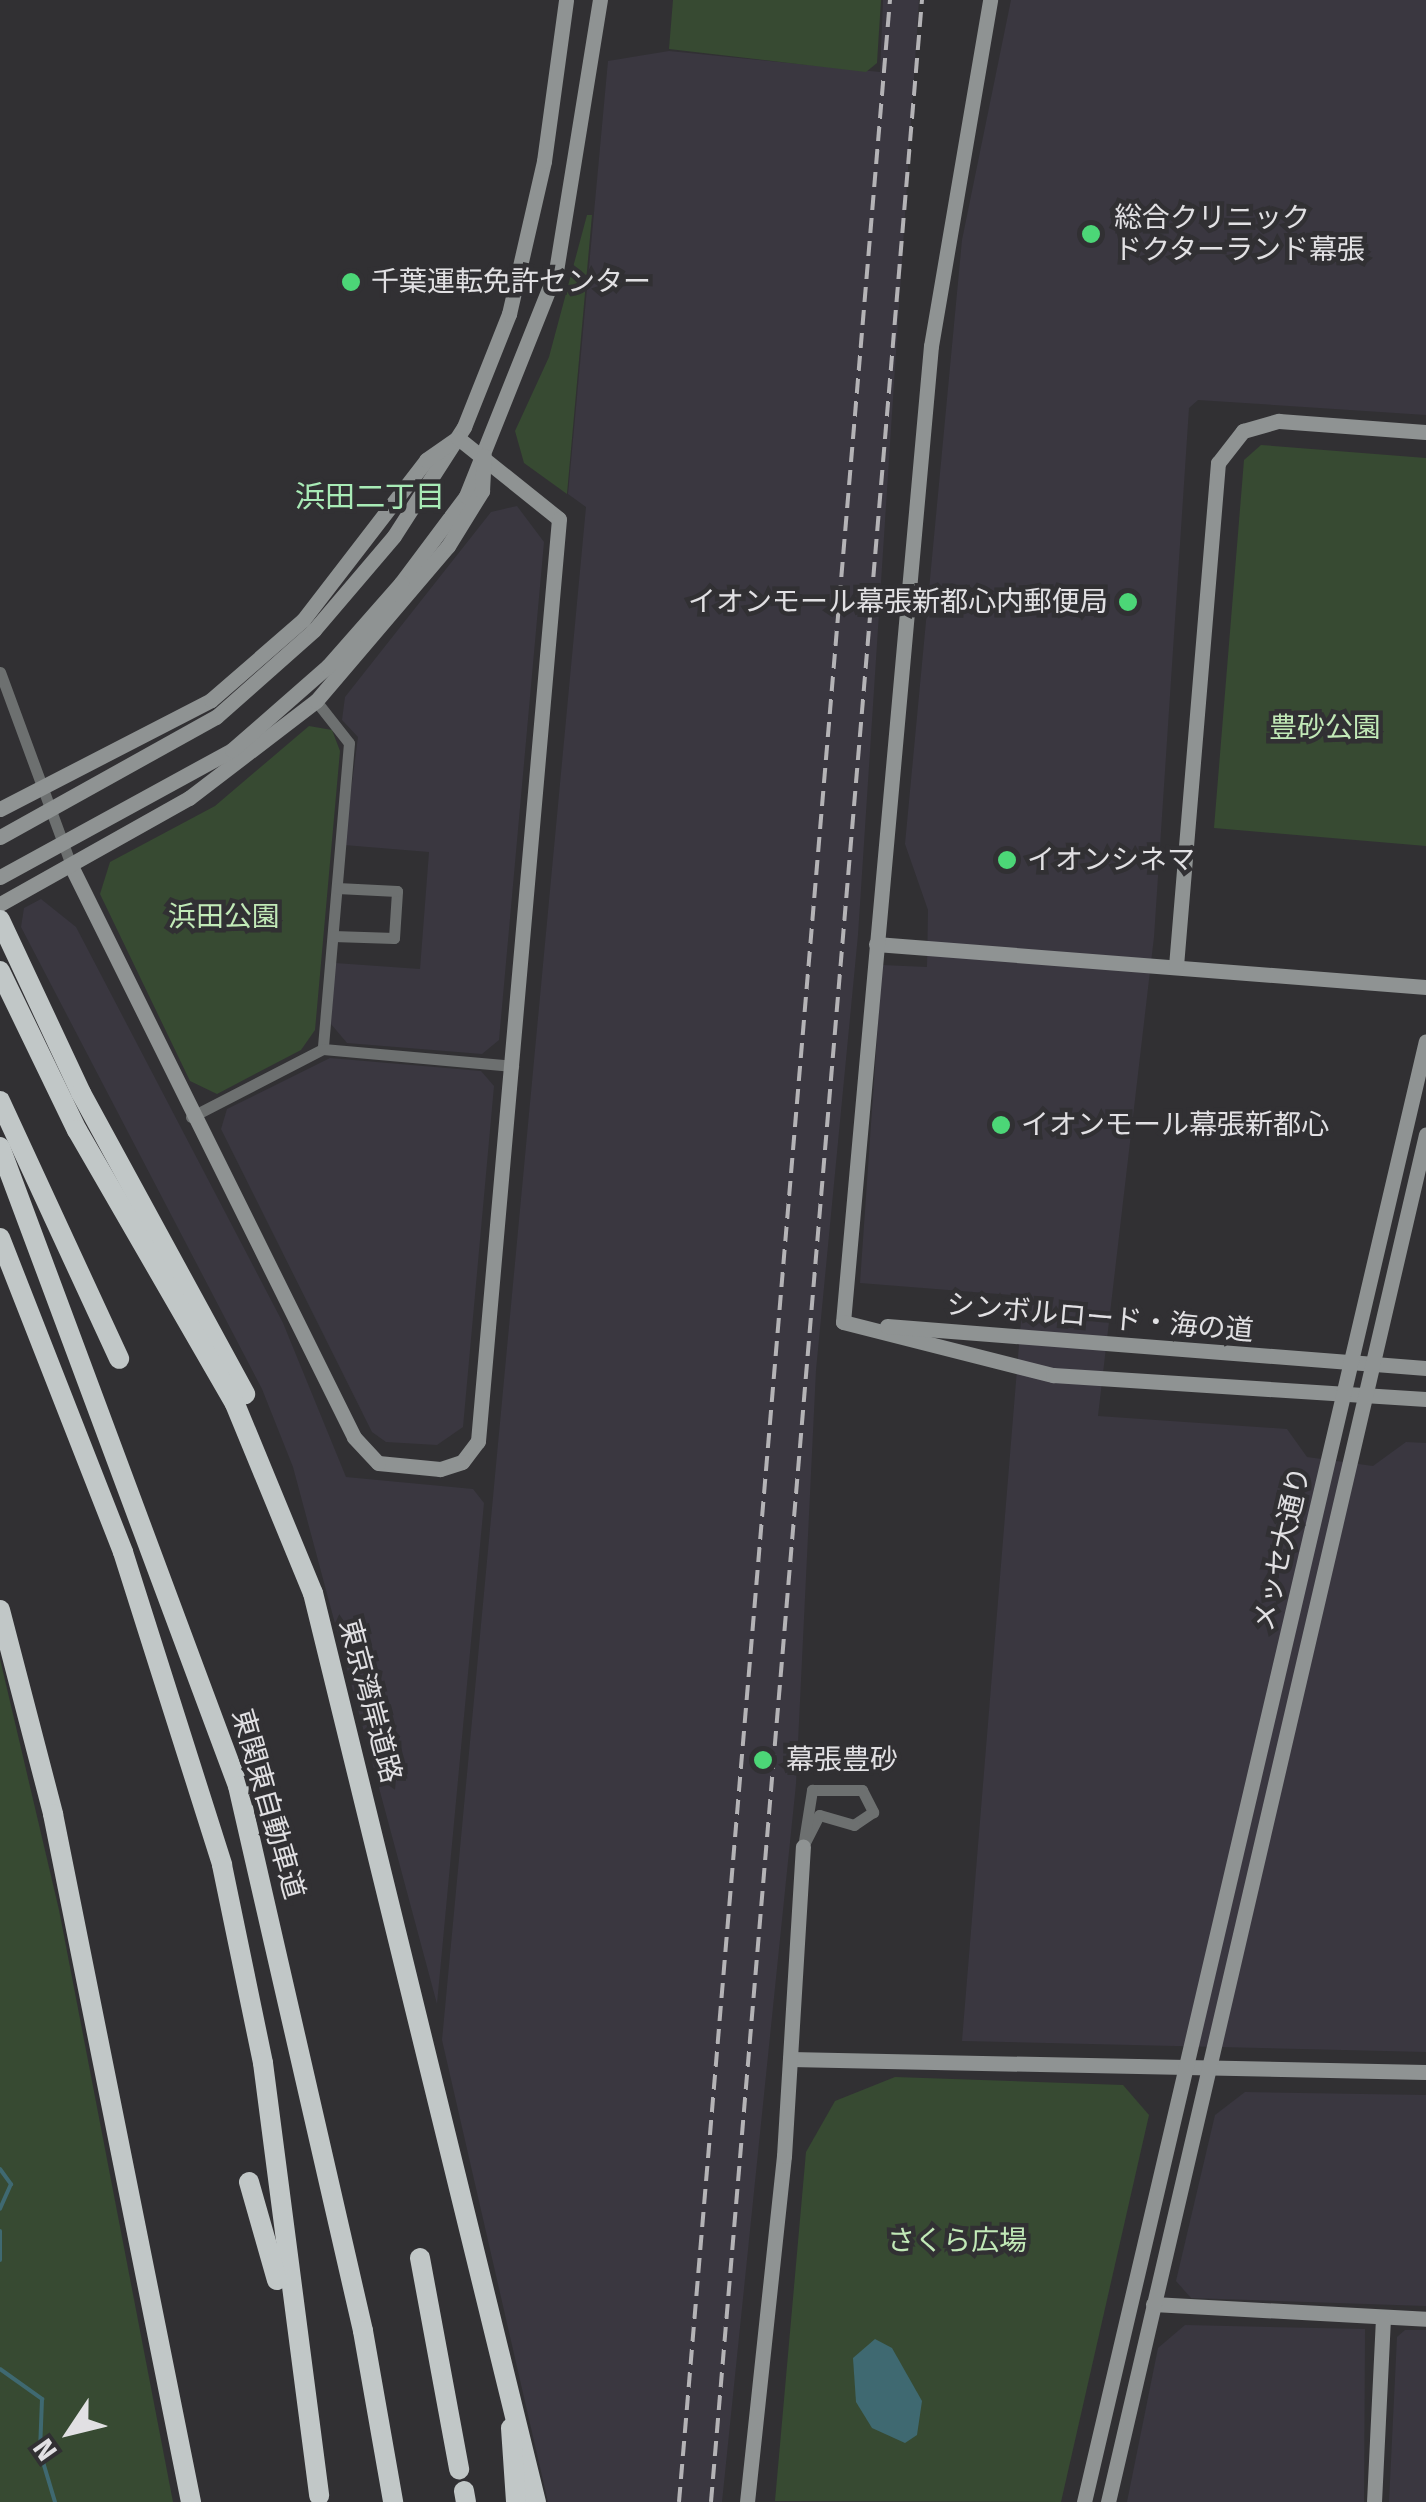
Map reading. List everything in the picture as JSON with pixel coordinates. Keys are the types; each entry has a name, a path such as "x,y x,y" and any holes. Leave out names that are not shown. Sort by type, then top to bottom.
{"highway":[{"path":"0,920 81,1092 249,1403 313,1593"},
{"name":"東京湾岸道路","path":"0,971 152,1258 235,1404 313,1593 536,2502"},
{"path":"0,1100 119,1360"},
{"name":"東関東自動車道","path":"0,1148 238,1786 360,2312 392,2502"},
{"path":"0,1238 129,1570 222,1865 263,2064 292,2335 320,2495"},
{"path":"0,1610 52,1814 190,2502"},
{"path":"249,2182 292,2335"},
{"path":"420,2258 463,2487"},
{"path":"512,2396 516,2502"}],"street":[{"path":"0,837 216,717 314,630 394,536 458,438 509,314 531,226 566,0"},
{"path":"0,877 232,750 328,666 401,583 484,456 556,271 600,0"},
{"path":"843,1322 931,346 990,0"},
{"path":"1176,966 1218,463 1243,432 1279,422 1426,432"},
{"path":"0,672 40,790 72,868 191,1117 366,1454 440,1469 462,1462 478,1441 560,540 546,502 458,438"},
{"path":"0,808 147,740 240,675 334,586 426,460 458,438"},
{"path":"0,904 72,868 189,798 316,701 448,546 482,491 484,456"},
{"path":"316,701 350,743 323,1049"},
{"path":"333,936 394,938 398,891 337,888"},
{"path":"876,944 1426,987"},
{"name":"メッセ大通り","path":"1108,2502 1208,2069 1354,1394 1354,1362 1426,1041"},
{"path":"191,1117 323,1049 513,1066"},
{"name":"メッセ大通り","path":"1084,2502 1186,2069 1354,1394 1371,1364 1426,1134"},
{"name":"シンボルロード・海の道","path":"843,1322 1371,1364"},
{"name":"シンボルロード・海の道","path":"843,1322 1053,1375 1426,1399"},
{"path":"1371,1364 1426,1368"},
{"path":"748,2502 790,2058 803,1847 812,1790 862,1790 871,1799 873,1812 860,1824 819,1814 803,1847"},
{"path":"790,2058 1426,2072"},
{"path":"1153,2304 1426,2319"},
{"path":"1374,2502 1383,2318"}],"shaded area":[{"path":"883,0 919,0 858,935 816,1370 796,1784 722,2502 548,2502 442,2040 586,507 568,494 608,61 669,51 880,72"},
{"name":"イオンモール幕張新都心","path":"1011,0 1426,0 1426,415 1198,400 1189,408 1154,937 1098,1416 1287,1429 1307,1457 1373,1466 1406,1442 1426,1443 1426,2052 962,2041 1023,1296 860,1283 882,965 927,967 928,910 905,844 962,240"},
{"path":"517,506 544,542 499,1040 482,1054 347,1043 331,1024 335,963 420,969 429,852 344,845 358,737 342,720 345,697 491,512"},
{"path":"41,899 76,927 283,1323 346,1477 473,1489 484,1503 437,2004 293,1467 262,1389 21,927 24,908"},
{"path":"330,1058 481,1071 494,1086 463,1427 437,1445 386,1442 372,1432 221,1129 227,1109"},
{"path":"1245,2092 1426,2095 1426,2306 1191,2298 1176,2281 1215,2115"},
{"path":"1185,2325 1365,2329 1364,2502 1127,2502 1158,2348"},
{"path":"1405,2330 1426,2330 1426,2502 1389,2502 1397,2337"}],"green space":[{"path":"673,0 881,0 877,63 866,72 669,49"},
{"path":"587,215 592,215 567,494 524,463 515,431 549,357"},
{"name":"豊砂公園","path":"1261,445 1426,458 1426,846 1214,828 1244,460"},
{"name":"浜田公園","path":"309,726 332,730 340,751 315,1030 301,1050 217,1094 190,1081 100,894 110,862 215,806"},
{"path":"0,1659 59,1910 173,2502 0,2502"},
{"name":"さくら広場","path":"895,2077 1123,2085 1149,2115 1061,2502 775,2501 806,2152 835,2101"}],"water":[{"path":"875,2339 892,2348 922,2401 917,2435 905,2443 872,2428 856,2402 853,2358"}],"waterway":[{"path":"0,2169 11,2184 0,2209"},
{"path":"0,2231 0,2260"},
{"path":"0,2369 42,2399 40,2452 55,2502"}],"railway":[{"path":"679,2502 890,0"},
{"path":"711,2502 922,0"}],"place":[{"name":"総合クリニック ドクターランド幕張","path":"1091,234"},
{"name":"千葉運転免許センター","path":"351,282"},
{"name":"イオンモール幕張新都心内郵便局","path":"1128,602"},
{"name":"イオンシネマ","path":"1007,860"},
{"name":"イオンモール幕張新都心","path":"1001,1125"},
{"name":"幕張豊砂","path":"763,1760"}],"district":[{"name":"浜田二丁目","path":"370,497"}]}
